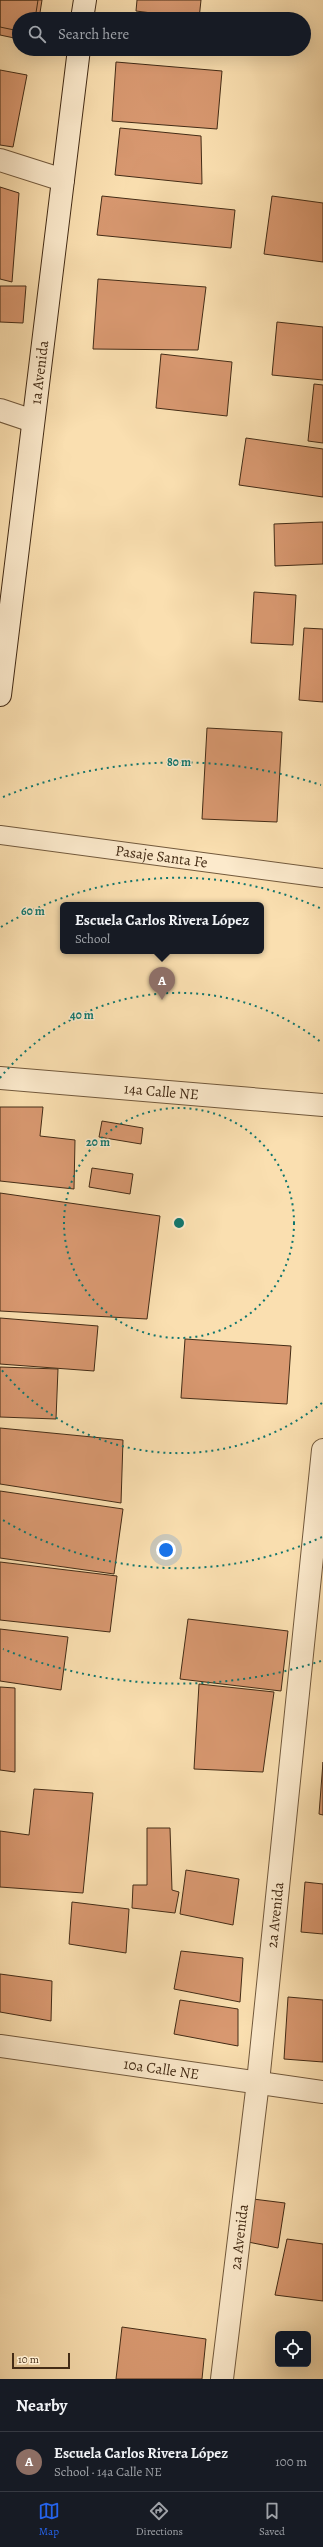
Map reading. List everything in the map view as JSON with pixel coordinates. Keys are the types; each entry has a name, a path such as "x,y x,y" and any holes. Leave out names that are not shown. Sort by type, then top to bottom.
{"street":[{"path":"83,12 85,0"},
{"name":"1a Avenida","path":"0,695 2,666 78,56"},
{"path":"0,160 63,180"},
{"path":"0,410 33,421"},
{"name":"14a Calle NE","path":"0,1078 323,1105"},
{"name":"2a Avenida","path":"222,2379 258,2082 323,1450"},
{"name":"10a Calle NE","path":"0,2046 323,2092"}],"lane":[{"name":"Pasaje Santa Fe","path":"0,836 323,878"}],"building":[{"path":"0,0 38,0 36,12 12,12 12,30 0,27"},
{"path":"0,0 42,0 40,12 12,12 12,38 0,35"},
{"path":"137,0 201,0 200,12 136,11"},
{"path":"116,62 222,71 217,129 112,121"},
{"path":"0,70 27,75 13,147 0,145"},
{"path":"120,128 201,136 202,184 115,175"},
{"path":"0,187 19,193 12,282 0,279"},
{"path":"102,196 235,210 231,248 97,235"},
{"path":"272,196 323,203 323,262 264,254"},
{"path":"98,279 206,287 198,350 93,349"},
{"path":"0,286 26,286 23,323 0,322"},
{"path":"277,322 323,327 323,380 272,375"},
{"path":"161,354 232,362 227,416 156,408"},
{"path":"314,384 323,385 323,443 308,441"},
{"path":"246,438 323,449 323,497 239,485"},
{"path":"323,522 323,564 275,566 274,524"},
{"path":"254,592 296,595 293,645 251,643"},
{"path":"304,628 323,629 323,702 299,700"},
{"path":"207,728 282,732 277,822 202,819"},
{"path":"0,1107 43,1107 40,1136 75,1140 74,1189 0,1181"},
{"path":"102,1121 143,1128 141,1144 99,1137"},
{"path":"92,1168 133,1174 130,1194 89,1187"},
{"path":"0,1193 160,1216 147,1319 0,1311"},
{"path":"0,1318 98,1326 94,1371 0,1364"},
{"path":"185,1339 291,1346 287,1404 181,1398"},
{"path":"0,1367 58,1369 56,1419 0,1417"},
{"path":"0,1428 123,1440 121,1503 0,1484"},
{"path":"0,1491 123,1509 114,1574 0,1558"},
{"path":"0,1562 117,1576 110,1632 0,1620"},
{"path":"188,1619 288,1631 281,1691 180,1679"},
{"path":"0,1629 68,1637 61,1690 0,1681"},
{"path":"199,1684 274,1692 263,1772 194,1769"},
{"path":"0,1687 15,1688 15,1772 0,1770"},
{"path":"323,1762 323,1815 319,1814"},
{"path":"34,1789 93,1793 83,1893 0,1887 0,1831 29,1835"},
{"path":"147,1828 170,1828 172,1890 179,1892 175,1913 132,1908 133,1885 147,1885"},
{"path":"186,1870 239,1879 233,1925 180,1914"},
{"path":"305,1882 323,1884 323,1934 301,1932"},
{"path":"72,1902 129,1909 126,1953 69,1944"},
{"path":"181,1951 243,1958 240,2002 174,1989"},
{"path":"0,1974 52,1981 51,2021 0,2012"},
{"path":"288,1997 323,2000 323,2062 284,2059"},
{"path":"180,2000 238,2009 238,2046 174,2034"},
{"path":"253,2199 285,2203 278,2248 248,2242"},
{"path":"287,2239 323,2244 323,2301 275,2295"},
{"path":"122,2327 206,2339 202,2379 116,2379"}],"place":[{"name":"Escuela Carlos Rivera López","path":"162,1000"}]}
